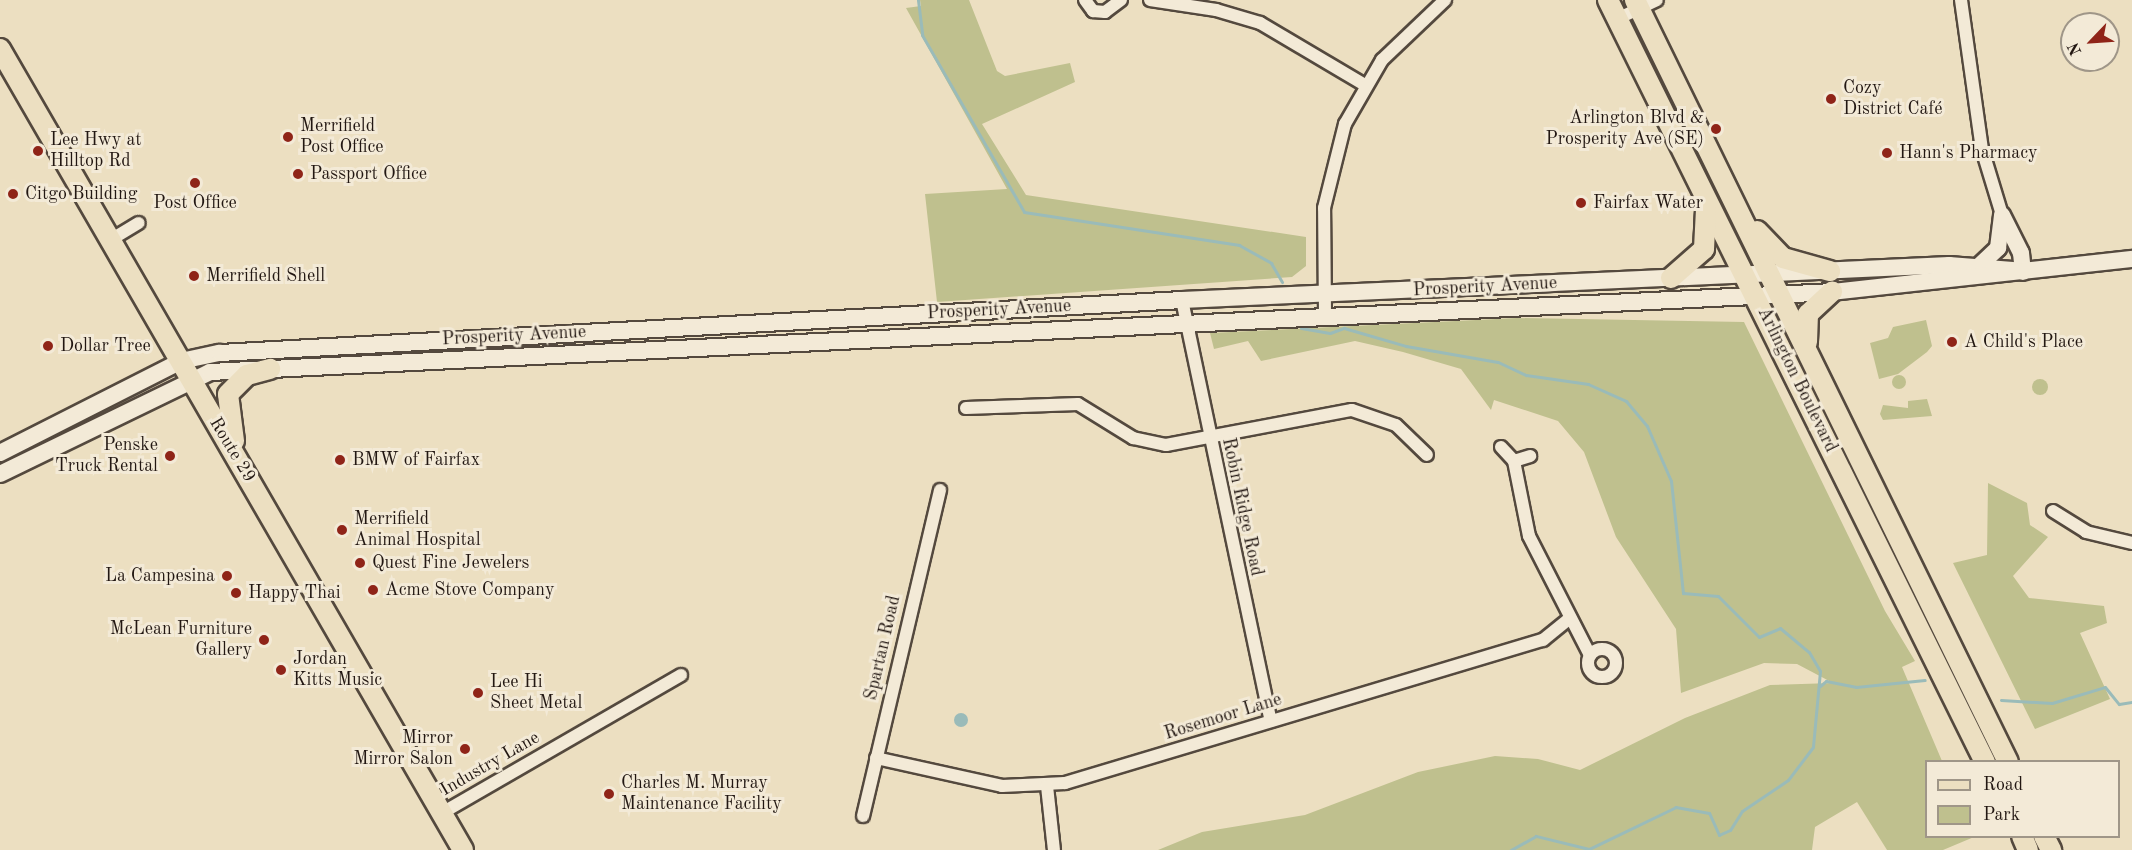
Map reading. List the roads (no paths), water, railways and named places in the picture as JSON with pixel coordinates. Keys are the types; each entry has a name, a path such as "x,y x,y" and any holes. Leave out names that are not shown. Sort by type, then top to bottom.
{"main road":[{"name":"Arlington Boulevard","path":"1608,0 1983,760"},
{"name":"Arlington Boulevard","path":"1637,4 2007,760"},
{"name":"Route 29","path":"0,50 112,239 463,850"},
{"path":"1671,278 1694,264 1709,237 1693,169"},
{"path":"1740,211 1783,258 1830,271"},
{"path":"1980,265 1998,248 2002,215"},
{"path":"2002,215 2017,242 2023,272"},
{"name":"Prosperity Avenue","path":"0,474 190,378 270,369 1184,320 1832,292 2132,259"},
{"name":"Prosperity Avenue","path":"4,449 181,361 219,353 381,342 1324,293 1980,265 2023,272"},
{"path":"1813,362 1806,317 1832,292"},
{"path":"240,464 228,417 228,394 247,375 270,369"}],"street":[{"path":"1085,0 1099,12 1121,0"},
{"path":"1150,0 1216,9 1260,23 1365,85"},
{"path":"1325,314 1322,226 1328,179 1345,124 1365,85 1400,39 1445,0"},
{"path":"1617,19 1637,4 1657,0"},
{"path":"1961,0 1982,149 2002,215"},
{"path":"112,239 139,223"},
{"name":"Robin Ridge Road","path":"1182,300 1184,320 1271,721"},
{"path":"966,408 1063,402 1092,408 1149,444 1209,436 1352,410 1396,425 1427,455"},
{"path":"1501,447 1514,461 1529,536 1569,619 1590,655"},
{"path":"1514,461 1530,456"},
{"name":"Spartan Road","path":"863,816 940,490"},
{"path":"2053,511 2086,532 2132,543"},
{"name":"Rosemoor Lane","path":"876,758 973,782 1047,786 1543,640 1569,619"},
{"name":"Industry Lane","path":"442,813 681,675"},
{"path":"1047,786 1054,850"}],"water":[{"path":"958,713 964,713 968,720 964,727 958,727 954,723 954,717"}],"waterway":[{"path":"918,0 922,35 1024,212 1239,245 1271,263 1282,282"},
{"path":"1301,328 1330,333 1344,328 1406,346 1498,362 1526,375 1588,384 1626,401 1647,426 1671,481 1683,593 1718,596 1759,637 1780,628 1809,652 1820,671 1813,747 1788,780 1742,811 1730,830 1719,835 1709,813 1676,807 1589,849 1536,836 1511,850"},
{"path":"1820,686 1826,681 1856,687 1925,680"},
{"path":"2001,700 2052,703 2105,687 2119,704 2132,702"}],"place":[{"name":"Cozy District Café","path":"1831,99"},
{"name":"Arlington Blvd & Prosperity Ave (SE)","path":"1716,129"},
{"name":"Merrifield Post Office","path":"288,137"},
{"name":"Lee Hwy at Hilltop Rd","path":"38,151"},
{"name":"Hann's Pharmacy","path":"1887,153"},
{"name":"Passport Office","path":"298,174"},
{"name":"Post Office","path":"195,183"},
{"name":"Citgo Building","path":"13,194"},
{"name":"Fairfax Water","path":"1581,203"},
{"name":"Merrifield Shell","path":"194,276"},
{"name":"A Child's Place","path":"1952,342"},
{"name":"Dollar Tree","path":"48,346"},
{"name":"Penske Truck Rental","path":"170,456"},
{"name":"BMW of Fairfax","path":"340,460"},
{"name":"Merrifield Animal Hospital","path":"342,530"},
{"name":"Quest Fine Jewelers","path":"360,563"},
{"name":"La Campesina","path":"227,576"},
{"name":"Acme Stove Company","path":"373,590"},
{"name":"Happy Thai","path":"236,593"},
{"name":"McLean Furniture Gallery","path":"264,640"},
{"name":"Jordan Kitts Music","path":"281,670"},
{"name":"Lee Hi Sheet Metal","path":"478,693"},
{"name":"Mirror Mirror Salon","path":"465,749"},
{"name":"Charles M. Murray Maintenance Facility","path":"609,794"}]}
